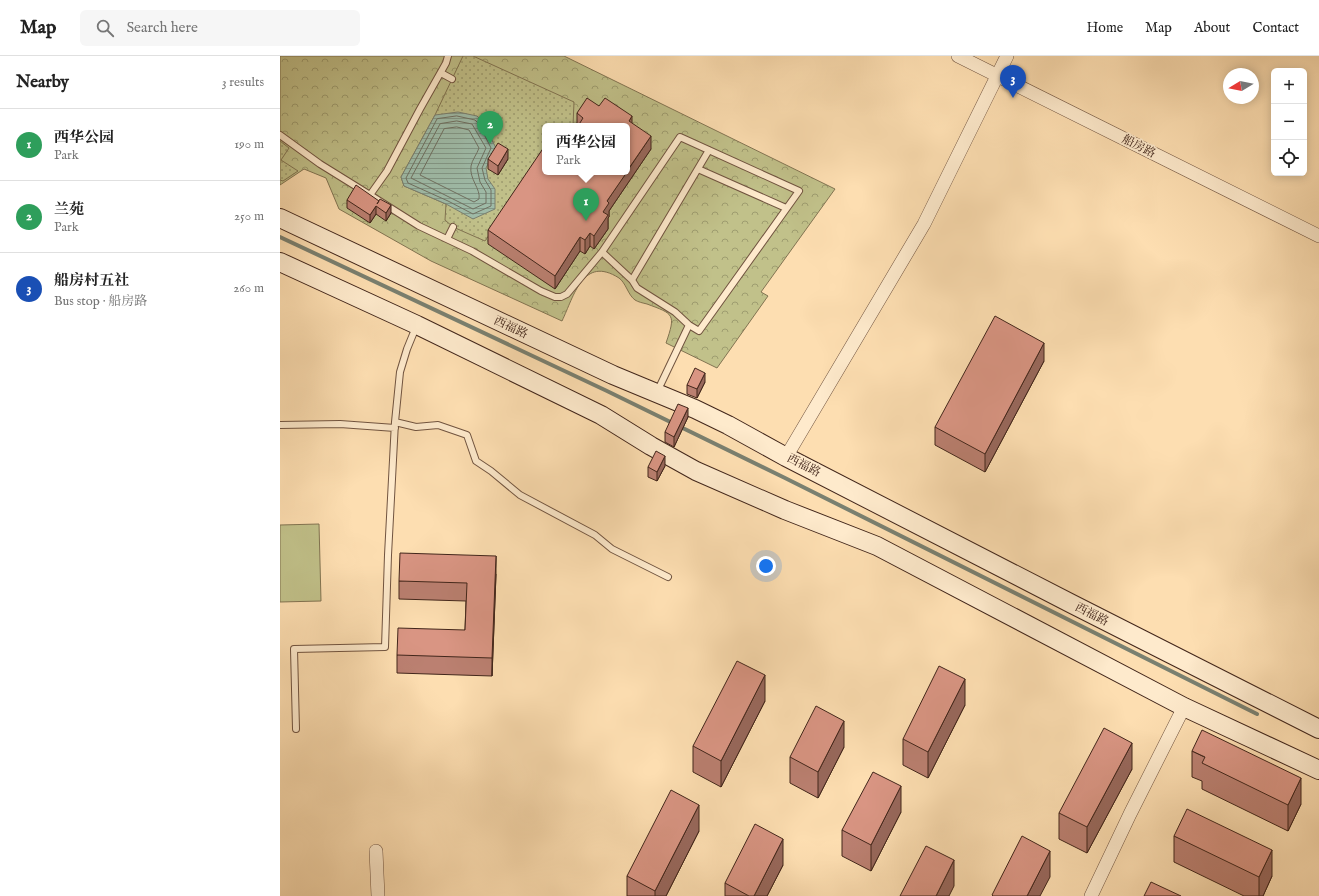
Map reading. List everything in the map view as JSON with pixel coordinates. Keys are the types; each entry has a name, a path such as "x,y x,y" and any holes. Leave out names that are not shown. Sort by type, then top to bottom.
{"main road":[{"name":"西福路","path":"280,218 606,372 695,409 1319,729"},
{"path":"280,262 417,326 601,416 696,471 785,510 877,546 1184,707 1319,770"}],"street":[{"name":"船房路","path":"958,56 1319,236"},
{"path":"786,457 924,224 1007,56"},
{"path":"1091,896 1130,814 1184,707"},
{"path":"376,851 378,896"}],"lane":[{"path":"370,195 387,171 446,63 448,56"},
{"path":"440,73 452,79"},
{"path":"280,135 320,164 419,226 472,250 541,291 554,297 562,298 602,252 680,137 799,191 699,331 689,325 675,312 637,288 632,280 602,252"},
{"path":"632,280 709,150"},
{"path":"698,169 786,208"},
{"path":"447,239 453,227"},
{"path":"656,394 689,325"},
{"path":"296,729 294,649 385,647 395,425 400,372 407,349 417,326"},
{"path":"280,425 340,424 416,427 438,425 467,435 476,461 491,471 520,495 595,535 612,549 668,577"}],"green space":[{"path":"280,56 564,56 835,189 761,292 768,296 717,368 666,343 672,321 668,313 635,300 619,278 607,272 597,272 588,275 576,290 562,321 431,261 339,209 326,178 304,169 280,185"},
{"path":"463,56 473,56 574,102 573,123 542,123 542,161 540,161 485,241 453,227 445,220 446,204 404,186 401,177 435,115"},
{"path":"280,141 289,148 281,160 298,171 283,181 280,180"},
{"path":"319,524 321,601 280,602 280,525"}],"water":[{"path":"458,112 477,116 482,121 496,148 486,168 488,179 495,189 495,209 473,219 446,204 404,186 401,177 435,115"}],"building":[{"path":"587,98 599,106 605,98 632,116 629,121 651,136 630,167 630,123 580,123 583,118 577,113"},
{"path":"498,143 508,149 498,166 488,159"},
{"path":"542,150 542,175 625,175 607,201 609,203 603,212 608,215 594,236 590,233 585,240 580,237 555,276 488,230"},
{"path":"356,185 379,201 380,199 391,205 386,213 376,206 370,215 347,200"},
{"path":"995,316 1044,343 985,454 935,427"},
{"path":"695,368 705,373 697,389 687,385"},
{"path":"678,404 688,408 674,437 665,432"},
{"path":"656,451 665,456 657,472 648,467"},
{"path":"400,553 496,556 492,658 397,655 398,628 465,630 467,583 399,581"},
{"path":"737,661 765,675 721,761 693,746"},
{"path":"939,666 965,679 928,752 903,739"},
{"path":"816,706 844,721 818,772 790,757"},
{"path":"1104,728 1132,743 1087,827 1059,813"},
{"path":"1202,730 1301,778 1288,805 1202,763 1205,757 1192,751"},
{"path":"873,772 901,786 871,845 842,830"},
{"path":"671,790 699,805 655,891 627,876"},
{"path":"1187,809 1272,850 1259,877 1174,836"},
{"path":"755,824 783,839 754,896 749,896 725,883"},
{"path":"1022,836 1050,851 1027,896 993,896 992,895"},
{"path":"926,846 954,860 936,896 900,896"},
{"path":"1151,882 1181,896 1144,896"}],"waterway":[{"path":"280,237 607,391 785,478 1257,714"}],"place":[{"name":"船房村五社","path":"1013,98"},
{"name":"兰苑","path":"490,144"},
{"name":"西华公园","path":"586,221"}]}
